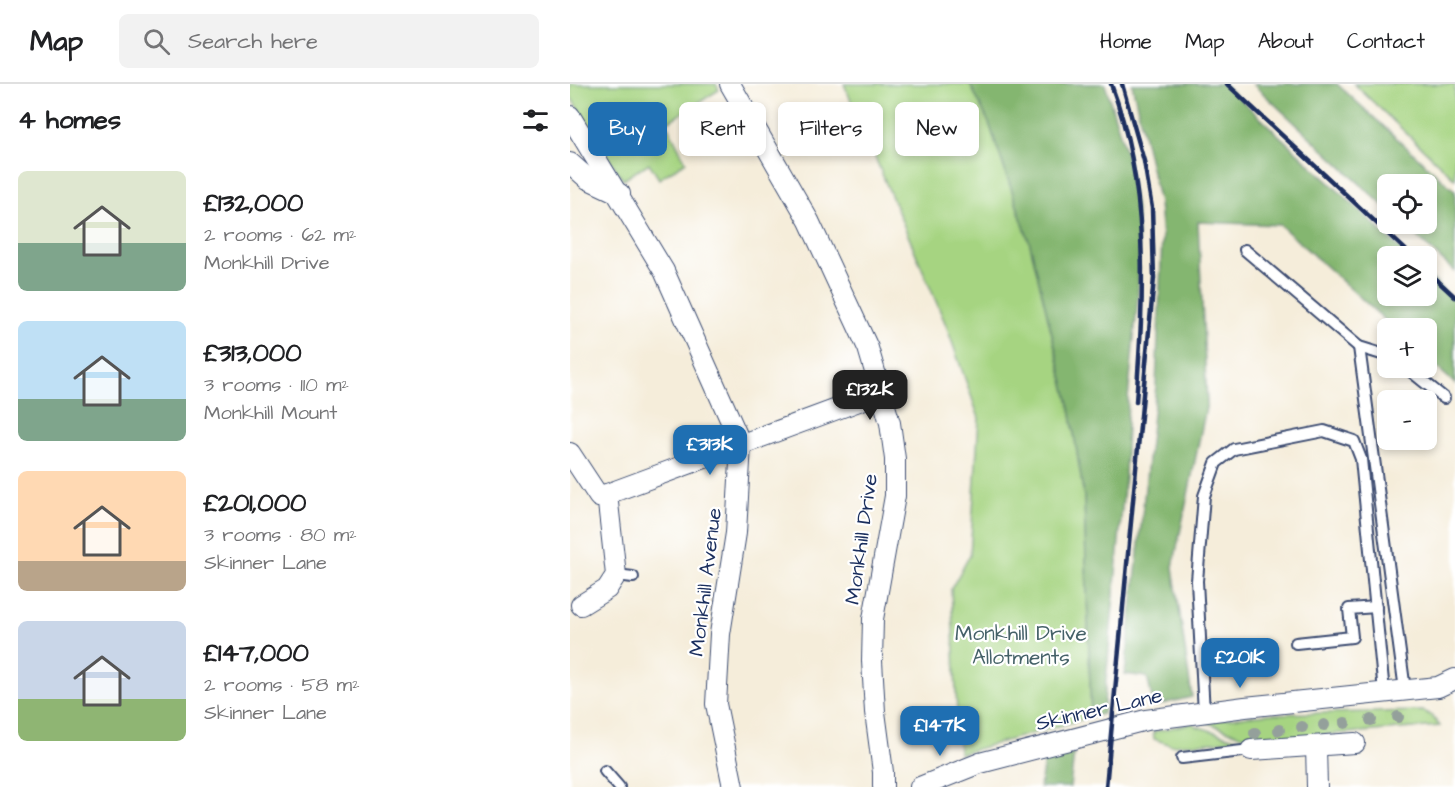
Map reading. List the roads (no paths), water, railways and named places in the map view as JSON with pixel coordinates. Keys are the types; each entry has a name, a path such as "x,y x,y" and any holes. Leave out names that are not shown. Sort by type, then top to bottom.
{"street":[{"name":"Monkhill Drive","path":"730,84 790,184 809,221 867,348 883,392 890,423 896,476 890,530 873,619 875,712 884,772 883,787"},
{"name":"Monkhill Avenue","path":"570,116 620,194 664,271 741,444 736,533 720,634 716,704 733,787"},
{"path":"570,163 588,179 620,194"},
{"path":"570,453 598,497 883,392"},
{"path":"581,604 625,576 607,494"},
{"name":"Skinner Lane","path":"920,787 980,763 1146,720 1449,687"},
{"path":"1251,750 1355,743"},
{"path":"1316,746 1317,787"}],"lane":[{"path":"1245,250 1359,346 1377,352"},
{"path":"1359,346 1405,690"},
{"path":"1419,378 1444,398"},
{"path":"1204,713 1197,581 1204,496 1216,463 1234,449 1324,431 1354,441 1361,459 1384,693"},
{"path":"1296,643 1352,637 1349,609 1376,607"},
{"path":"1182,758 1251,750"},
{"path":"605,771 619,787"}],"railway":[{"path":"1111,84 1124,123 1138,201 1142,281 1136,402"},
{"path":"1106,787 1154,278 1152,208 1144,161 1122,84"},
{"path":"1227,84 1401,246"},
{"path":"1437,280 1455,297"}],"park label":[{"name":"Monkhill Drive Allotments","path":"1021,645"}]}
